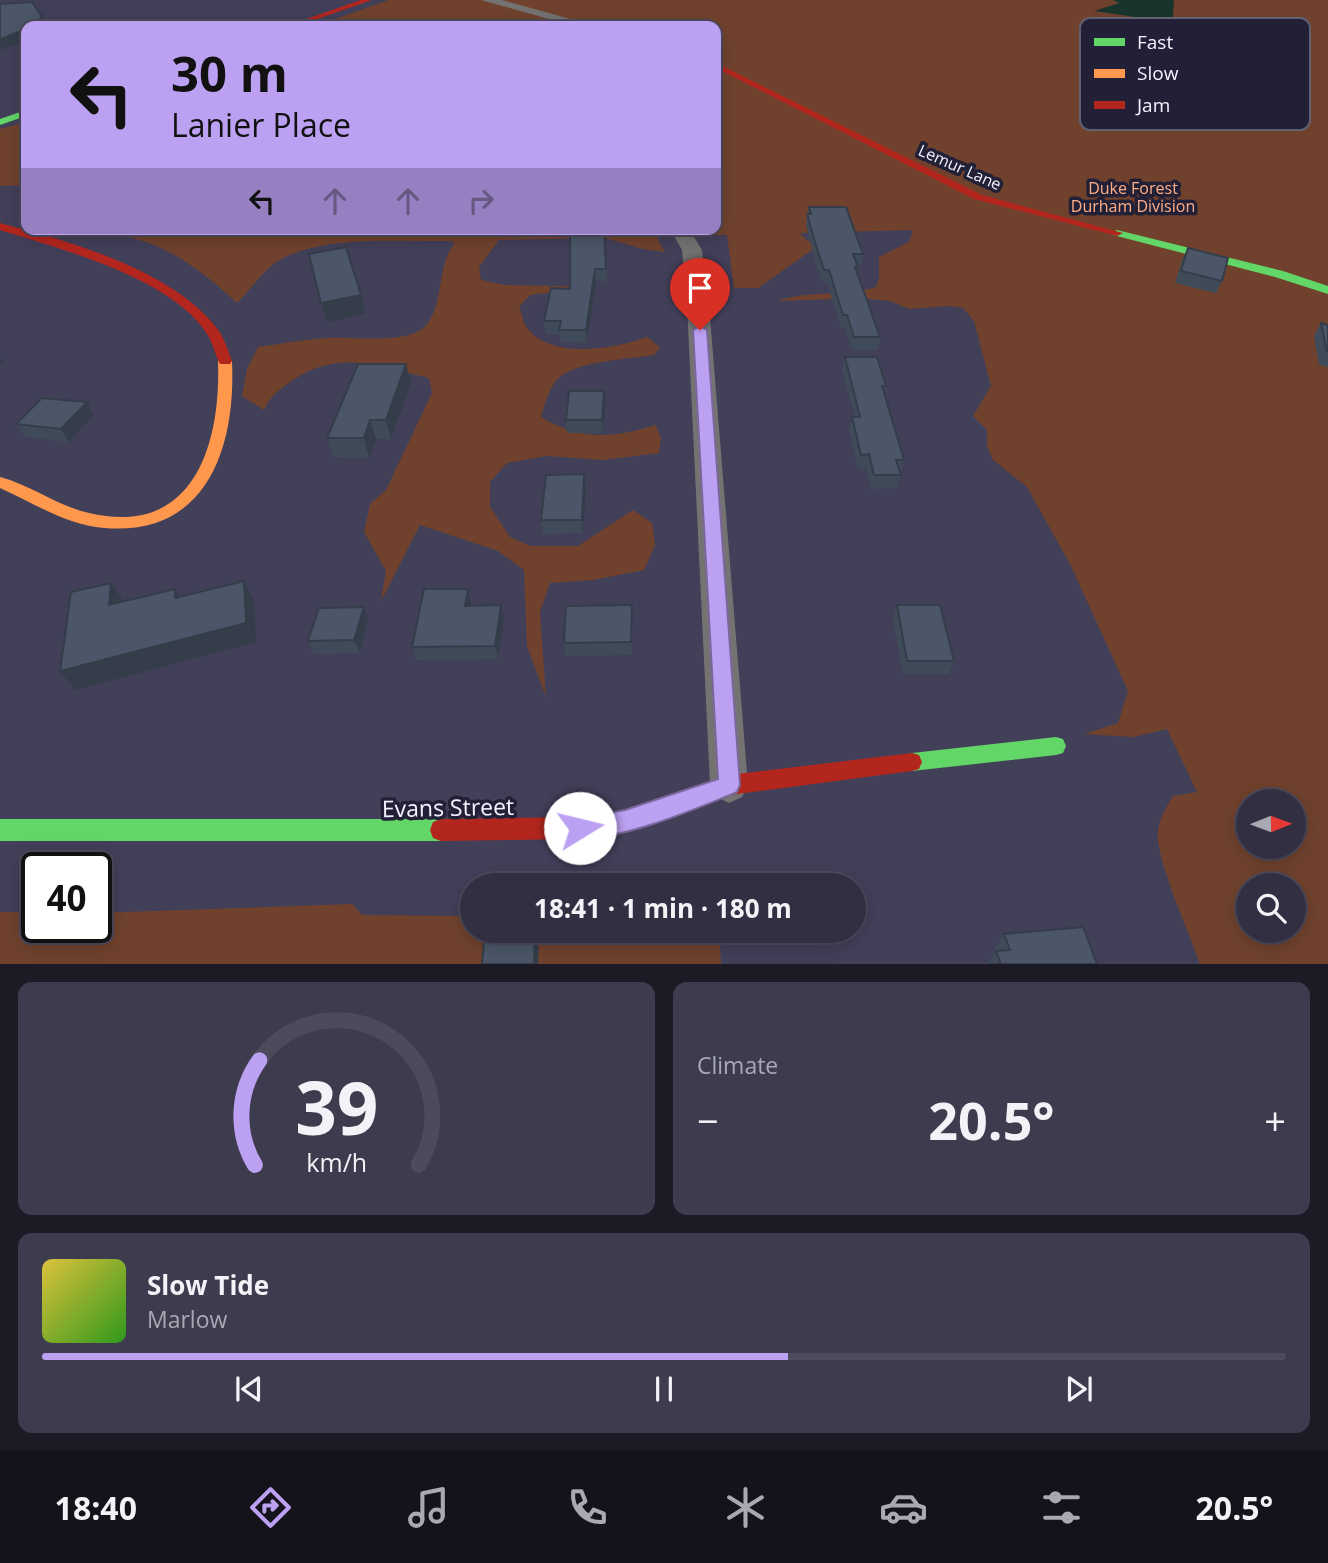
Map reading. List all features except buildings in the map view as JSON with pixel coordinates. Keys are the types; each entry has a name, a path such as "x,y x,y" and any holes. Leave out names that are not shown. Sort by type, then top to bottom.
{"street":[{"path":"305,21 368,0"},
{"path":"488,0 570,21"},
{"name":"Lemur Lane","path":"721,68 978,197 1279,274 1328,290"},
{"path":"0,121 21,115"},
{"path":"0,226 21,234"},
{"path":"0,482 93,520 129,521 148,518 177,505 200,486 209,468 220,432 226,383 220,344 181,301 121,270 25,235"},
{"path":"684,236 692,250 698,305 729,785"},
{"name":"Evans Street","path":"0,830 372,831 580,828 637,817 729,785 782,776 1056,746"}],"green space":[{"name":"Duke Forest Durham Division","path":"389,0 1328,0 1328,964 1200,964 1167,876 1158,842 1162,816 1173,796 1197,792 1167,729 1133,737 1084,734 1118,723 1128,691 1071,566 1027,487 993,460 987,446 987,430 973,416 991,386 974,321 963,308 949,306 909,309 890,301 861,298 777,301 876,287 879,257 909,242 913,230 800,233 806,240 819,245 758,288 734,288 727,235 656,236 665,252 605,238 499,240 479,267 481,280 505,285 597,287 530,295 519,307 526,326 538,338 551,345 584,349 618,345 647,337 660,347 654,355 593,364 561,376 550,390 541,417 570,430 597,435 626,433 656,425 661,439 659,453 603,460 547,456 507,463 490,482 490,507 510,537 531,546 578,546 633,510 652,523 655,545 644,570 593,580 550,583 540,612 546,697 527,646 524,570 498,551 420,525 381,601 386,571 364,532 370,504 386,490 432,393 429,378 376,365 343,363 326,365 293,380 273,396 264,410 242,396 247,369 258,347 319,339 395,338 419,331 433,315 453,241 363,241 296,252 272,265 237,303 204,274 180,258 140,240 114,235 721,235 721,21 329,21"},
{"path":"21,123 21,185 0,186 0,129"},
{"path":"352,904 362,915 460,916 460,943 720,943 721,964 0,964 0,912 21,912 21,943 112,943 112,912"}],"shaded area":[{"path":"1113,0 1174,0 1173,17 1142,18 1094,11 1119,3"}],"traffic: fast":[{"path":"0,122 21,115"},
{"path":"1117,233 1279,274 1328,290"},
{"path":"912,762 1056,746"},
{"path":"0,830 441,830"}],"traffic: slow":[{"path":"0,482 91,520 138,522 166,513 188,497 204,476 216,450 224,422 225,361"}],"traffic: jam":[{"path":"305,21 368,0"},
{"path":"721,68 978,197 1117,233"},
{"path":"0,226 21,233"},
{"path":"28,235 96,257 164,290 193,310 214,334 225,361"},
{"path":"441,830 580,828 625,821 673,807 729,785 912,762"}],"route":[{"path":"580,828 625,821 673,807 729,785 728,730 700,330"}]}
